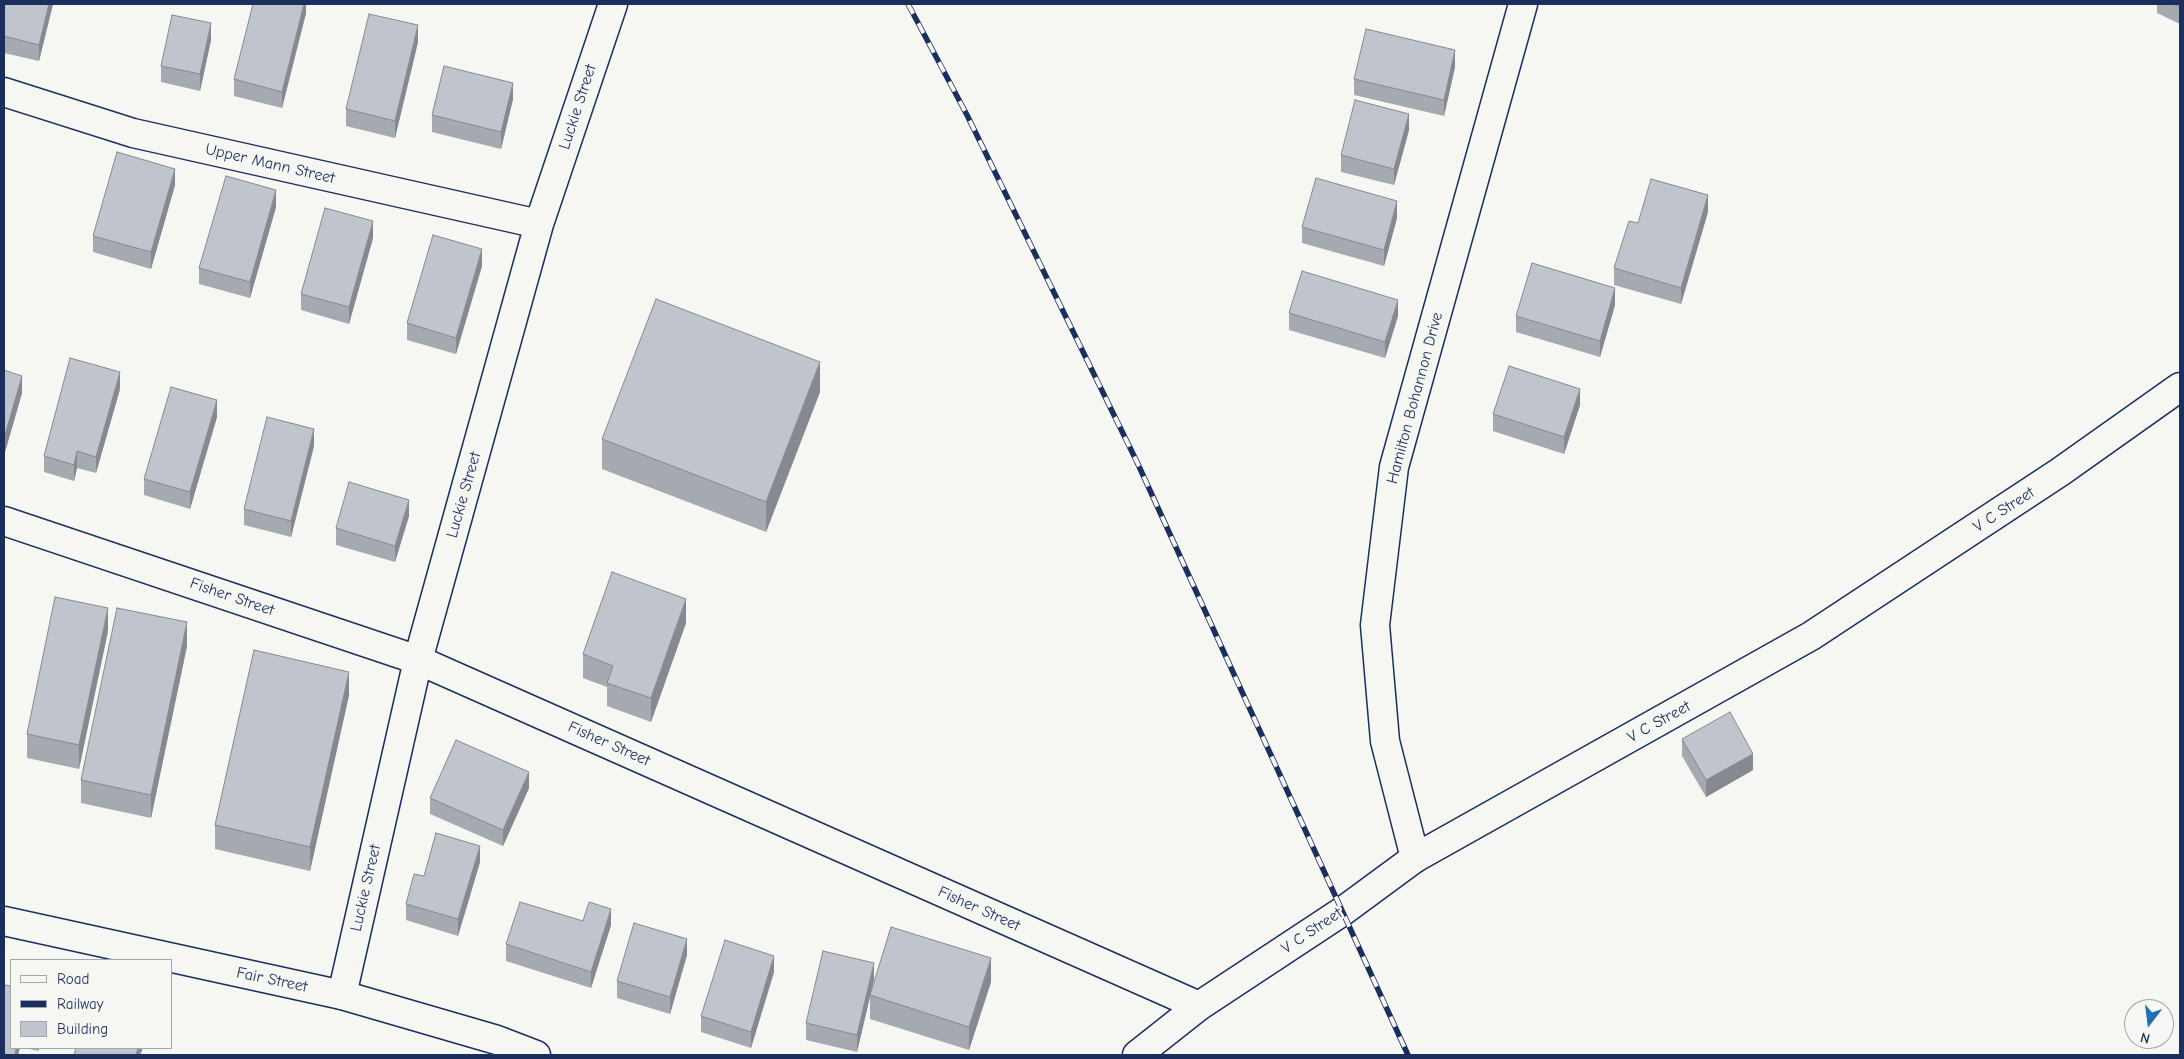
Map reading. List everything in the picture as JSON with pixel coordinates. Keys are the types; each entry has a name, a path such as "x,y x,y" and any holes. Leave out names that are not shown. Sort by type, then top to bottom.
{"street":[{"name":"Luckie Street","path":"342,995 418,660 539,224 613,4"},
{"name":"Hamilton Bohannon Drive","path":"1415,858 1385,741 1375,624 1392,477 1523,4"},
{"name":"Upper Mann Street","path":"4,92 133,133 539,224"},
{"name":"V C Street","path":"1137,1055 1199,1006 1343,911 1415,858 1811,636 2060,472 2180,387"},
{"name":"Fisher Street","path":"4,521 418,660 1199,1006"},
{"name":"Fair Street","path":"4,921 342,995 494,1048 536,1055"}],"building":[{"path":"4,4 49,4 39,45 4,36"},
{"path":"253,4 304,4 282,92 234,79"},
{"path":"369,14 418,25 395,121 346,109"},
{"path":"172,15 211,23 200,74 161,66"},
{"path":"1366,29 1455,50 1444,100 1354,79"},
{"path":"444,66 513,83 501,132 432,115"},
{"path":"1355,100 1409,114 1394,169 1341,155"},
{"path":"117,152 175,169 151,252 93,236"},
{"path":"226,176 276,190 250,282 199,268"},
{"path":"1316,178 1397,201 1384,250 1302,227"},
{"path":"1651,179 1708,195 1681,288 1614,268 1629,221 1638,223"},
{"path":"325,208 373,221 349,307 301,294"},
{"path":"433,235 482,249 456,338 407,323"},
{"path":"1532,263 1615,288 1600,341 1516,316"},
{"path":"1302,271 1398,300 1385,342 1289,313"},
{"path":"656,299 820,362 766,502 602,439"},
{"path":"70,358 120,372 96,457 77,451 74,465 44,456"},
{"path":"1509,366 1580,389 1564,437 1493,414"},
{"path":"4,370 22,376 5,435 4,435"},
{"path":"171,387 217,400 190,492 144,479"},
{"path":"267,417 314,429 291,521 244,509"},
{"path":"349,482 409,500 395,546 336,528"},
{"path":"612,572 686,599 651,698 607,683 613,666 583,654"},
{"path":"55,597 108,608 79,745 27,734"},
{"path":"117,608 187,622 151,795 81,780"},
{"path":"254,650 349,672 310,847 215,825"},
{"path":"1730,712 1753,754 1706,780 1682,739"},
{"path":"456,740 529,772 503,830 430,798"},
{"path":"436,833 480,846 458,919 406,904 414,874 424,876"},
{"path":"520,902 583,921 589,902 611,909 591,972 506,944"},
{"path":"634,923 687,939 670,997 617,981"},
{"path":"891,927 991,958 969,1027 870,995"},
{"path":"725,940 774,956 751,1032 701,1016"},
{"path":"823,951 874,963 857,1035 806,1023"},
{"path":"4,985 10,986 10,1049 16,1049 15,1055 4,1055"},
{"path":"76,1049 138,1049 136,1055 74,1055"}],"railway":[{"path":"908,4 967,115 1137,462 1408,1055"}]}
